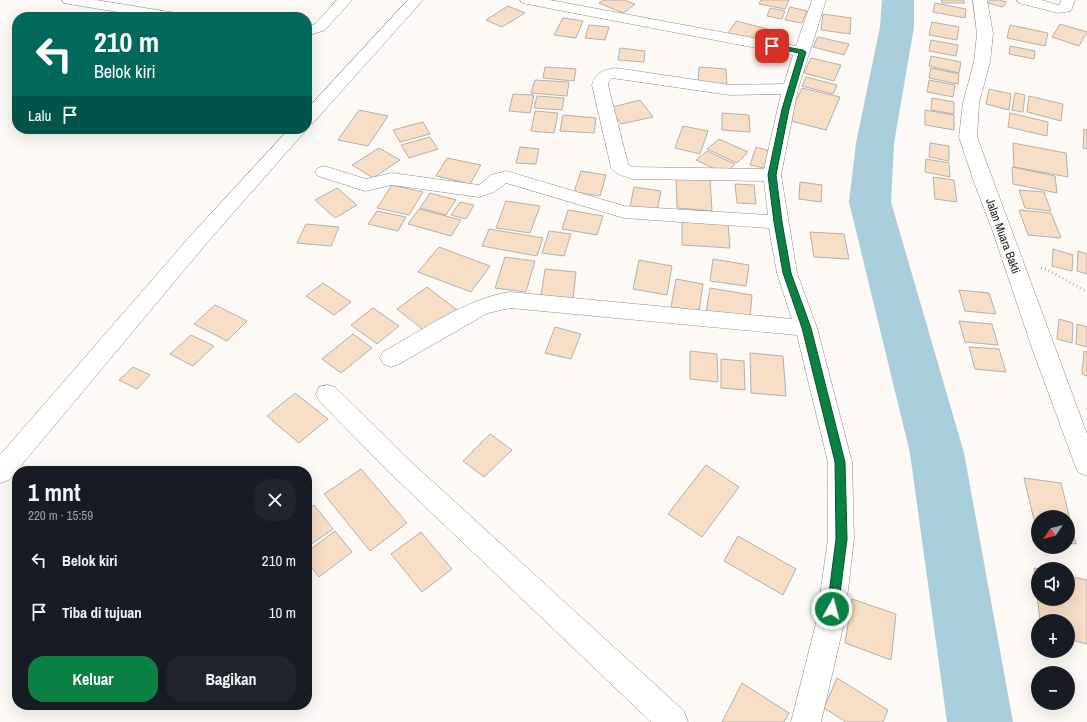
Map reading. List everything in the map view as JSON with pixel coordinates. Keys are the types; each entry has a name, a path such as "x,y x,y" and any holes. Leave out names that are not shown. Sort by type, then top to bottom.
{"street":[{"path":"69,0 145,12"},
{"path":"312,30 320,27 345,0"},
{"path":"312,114 416,0"},
{"path":"527,0 803,52"},
{"path":"806,722 830,623 841,539 840,462 806,328 787,273 772,175 790,89 803,52 818,0"},
{"name":"Jalan Muara Bakti","path":"980,0 985,34 982,62 971,103 968,137 982,182 1002,229 1012,263 1087,464"},
{"path":"1024,0 1058,9 1066,8 1068,0"},
{"path":"772,175 633,174 626,171 620,167 600,85 602,78 608,74 616,73 730,90 790,89"},
{"path":"0,472 199,239 294,134"},
{"path":"324,172 365,185 400,180 479,190 488,188 499,177 506,177 624,212 653,215 741,218 778,222"},
{"path":"391,358 482,308 495,302 510,300 806,328"},
{"path":"327,394 398,466 672,722"}],"path":[{"path":"1012,263 1046,269 1087,292"}],"building":[{"path":"604,0 624,0 635,4 623,13 599,3"},
{"path":"761,0 789,0 785,9 759,4"},
{"path":"941,0 963,0 965,3 942,3"},
{"path":"990,0 1006,2 1003,7 988,3"},
{"path":"935,3 966,9 965,18 933,12"},
{"path":"508,6 525,13 502,27 486,20"},
{"path":"790,7 807,11 802,23 785,20"},
{"path":"770,8 785,11 782,19 767,16"},
{"path":"823,14 851,18 850,34 821,30"},
{"path":"563,18 583,21 576,38 554,35"},
{"path":"736,21 776,31 770,43 728,33"},
{"path":"932,22 959,27 957,40 929,35"},
{"path":"1060,24 1087,32 1079,46 1052,37"},
{"path":"589,25 609,27 605,40 585,38"},
{"path":"1010,25 1048,33 1045,46 1007,38"},
{"path":"818,37 849,44 844,55 813,47"},
{"path":"931,40 958,45 956,56 929,51"},
{"path":"1010,46 1035,51 1034,59 1009,54"},
{"path":"620,48 645,51 644,62 618,60"},
{"path":"931,56 961,62 959,73 929,66"},
{"path":"811,58 841,65 834,81 804,73"},
{"path":"545,67 576,69 574,81 543,78"},
{"path":"699,67 726,69 727,86 698,84"},
{"path":"931,68 959,74 958,84 929,78"},
{"path":"806,77 837,85 833,94 802,86"},
{"path":"535,80 569,82 567,96 531,93"},
{"path":"929,80 955,85 953,97 927,92"},
{"path":"802,88 840,97 826,130 787,120"},
{"path":"989,89 1011,94 1009,110 986,104"},
{"path":"1015,93 1025,95 1023,112 1012,110"},
{"path":"513,94 534,95 530,113 509,111"},
{"path":"537,96 564,98 562,110 534,108"},
{"path":"1029,96 1063,104 1061,121 1027,112"},
{"path":"932,98 954,102 954,114 931,110"},
{"path":"640,100 653,117 621,124 609,108"},
{"path":"359,110 388,116 368,146 338,140"},
{"path":"925,110 954,115 954,130 925,125"},
{"path":"535,111 558,113 554,133 531,131"},
{"path":"722,113 749,115 750,132 722,130"},
{"path":"1010,113 1048,122 1047,136 1008,127"},
{"path":"563,115 596,118 594,133 560,131"},
{"path":"423,122 430,134 400,142 393,130"},
{"path":"683,126 708,131 700,154 675,148"},
{"path":"1084,129 1087,130 1087,149 1083,148"},
{"path":"430,137 438,149 409,158 401,145"},
{"path":"719,139 748,152 737,163 707,149"},
{"path":"930,143 949,146 949,161 929,157"},
{"path":"1013,143 1066,153 1068,177 1014,167"},
{"path":"520,147 539,149 536,164 516,163"},
{"path":"756,147 770,151 764,168 750,165"},
{"path":"379,148 400,160 373,178 352,165"},
{"path":"707,151 735,164 725,174 696,160"},
{"path":"447,158 481,165 470,184 436,176"},
{"path":"926,159 949,163 950,177 925,172"},
{"path":"1012,167 1055,176 1057,193 1013,184"},
{"path":"581,171 606,175 600,196 574,192"},
{"path":"676,176 710,178 712,211 677,208"},
{"path":"933,177 954,180 957,202 935,199"},
{"path":"800,182 822,185 821,202 799,199"},
{"path":"735,184 754,185 756,204 737,203"},
{"path":"392,185 423,192 409,215 377,208"},
{"path":"634,187 661,191 657,211 630,207"},
{"path":"337,188 357,205 335,218 315,200"},
{"path":"1019,190 1044,192 1051,211 1025,208"},
{"path":"430,193 456,200 446,215 420,208"},
{"path":"506,201 540,206 530,233 496,228"},
{"path":"460,202 474,205 466,219 451,215"},
{"path":"419,209 461,220 451,236 408,224"},
{"path":"568,210 603,216 597,235 562,229"},
{"path":"1019,210 1051,213 1061,238 1028,235"},
{"path":"377,211 406,217 398,231 368,224"},
{"path":"682,221 728,223 730,248 682,245"},
{"path":"306,224 339,227 331,246 297,243"},
{"path":"489,229 543,238 537,256 482,246"},
{"path":"549,231 571,234 564,256 542,253"},
{"path":"810,232 844,234 849,259 814,257"},
{"path":"439,247 490,266 471,292 418,272"},
{"path":"1053,249 1073,255 1072,271 1052,266"},
{"path":"1078,251 1087,254 1087,274 1077,271"},
{"path":"505,257 535,261 526,292 495,288"},
{"path":"713,259 749,265 746,286 710,281"},
{"path":"639,260 672,266 667,295 633,289"},
{"path":"545,269 576,272 573,299 541,296"},
{"path":"676,279 703,284 699,311 671,307"},
{"path":"323,283 351,302 334,315 306,296"},
{"path":"427,287 457,310 426,332 397,309"},
{"path":"710,288 752,295 750,319 706,312"},
{"path":"959,290 989,293 996,314 965,311"},
{"path":"215,305 247,321 227,341 194,324"},
{"path":"373,308 399,326 377,344 351,325"},
{"path":"1059,319 1073,323 1072,343 1057,339"},
{"path":"959,321 992,324 998,345 965,342"},
{"path":"1077,324 1087,327 1087,347 1076,344"},
{"path":"555,327 581,334 571,359 545,353"},
{"path":"353,334 372,348 341,373 322,359"},
{"path":"191,335 214,346 193,366 170,354"},
{"path":"969,347 999,349 1006,372 975,369"},
{"path":"690,351 717,354 718,382 690,379"},
{"path":"1084,351 1087,352 1087,376 1082,374"},
{"path":"750,353 783,356 786,396 751,393"},
{"path":"721,359 744,361 745,390 721,388"},
{"path":"133,367 150,375 137,389 119,380"},
{"path":"295,393 328,419 299,443 267,416"},
{"path":"490,434 512,450 484,477 463,461"},
{"path":"706,465 739,487 702,537 668,514"},
{"path":"361,469 407,523 370,551 324,494"},
{"path":"1024,478 1061,483 1068,510 1032,510"},
{"path":"314,505 333,529 312,544 312,506"},
{"path":"335,531 352,552 319,577 312,568 312,548"},
{"path":"421,532 452,569 422,592 391,554"},
{"path":"738,536 796,569 783,595 724,561"},
{"path":"1075,577 1087,580 1087,644 1075,641 1075,614 1039,614 1038,606 1075,606"},
{"path":"852,599 896,614 891,660 845,643"},
{"path":"837,678 888,710 883,722 846,722 824,708"},
{"path":"742,683 789,713 784,722 722,722"}],"waterway":[{"path":"898,0 897,27 875,143 870,202 937,453 980,722"}],"route":[{"path":"772,46 803,52 790,89 772,175 787,273 806,328 840,462 841,539 832,609"}]}
